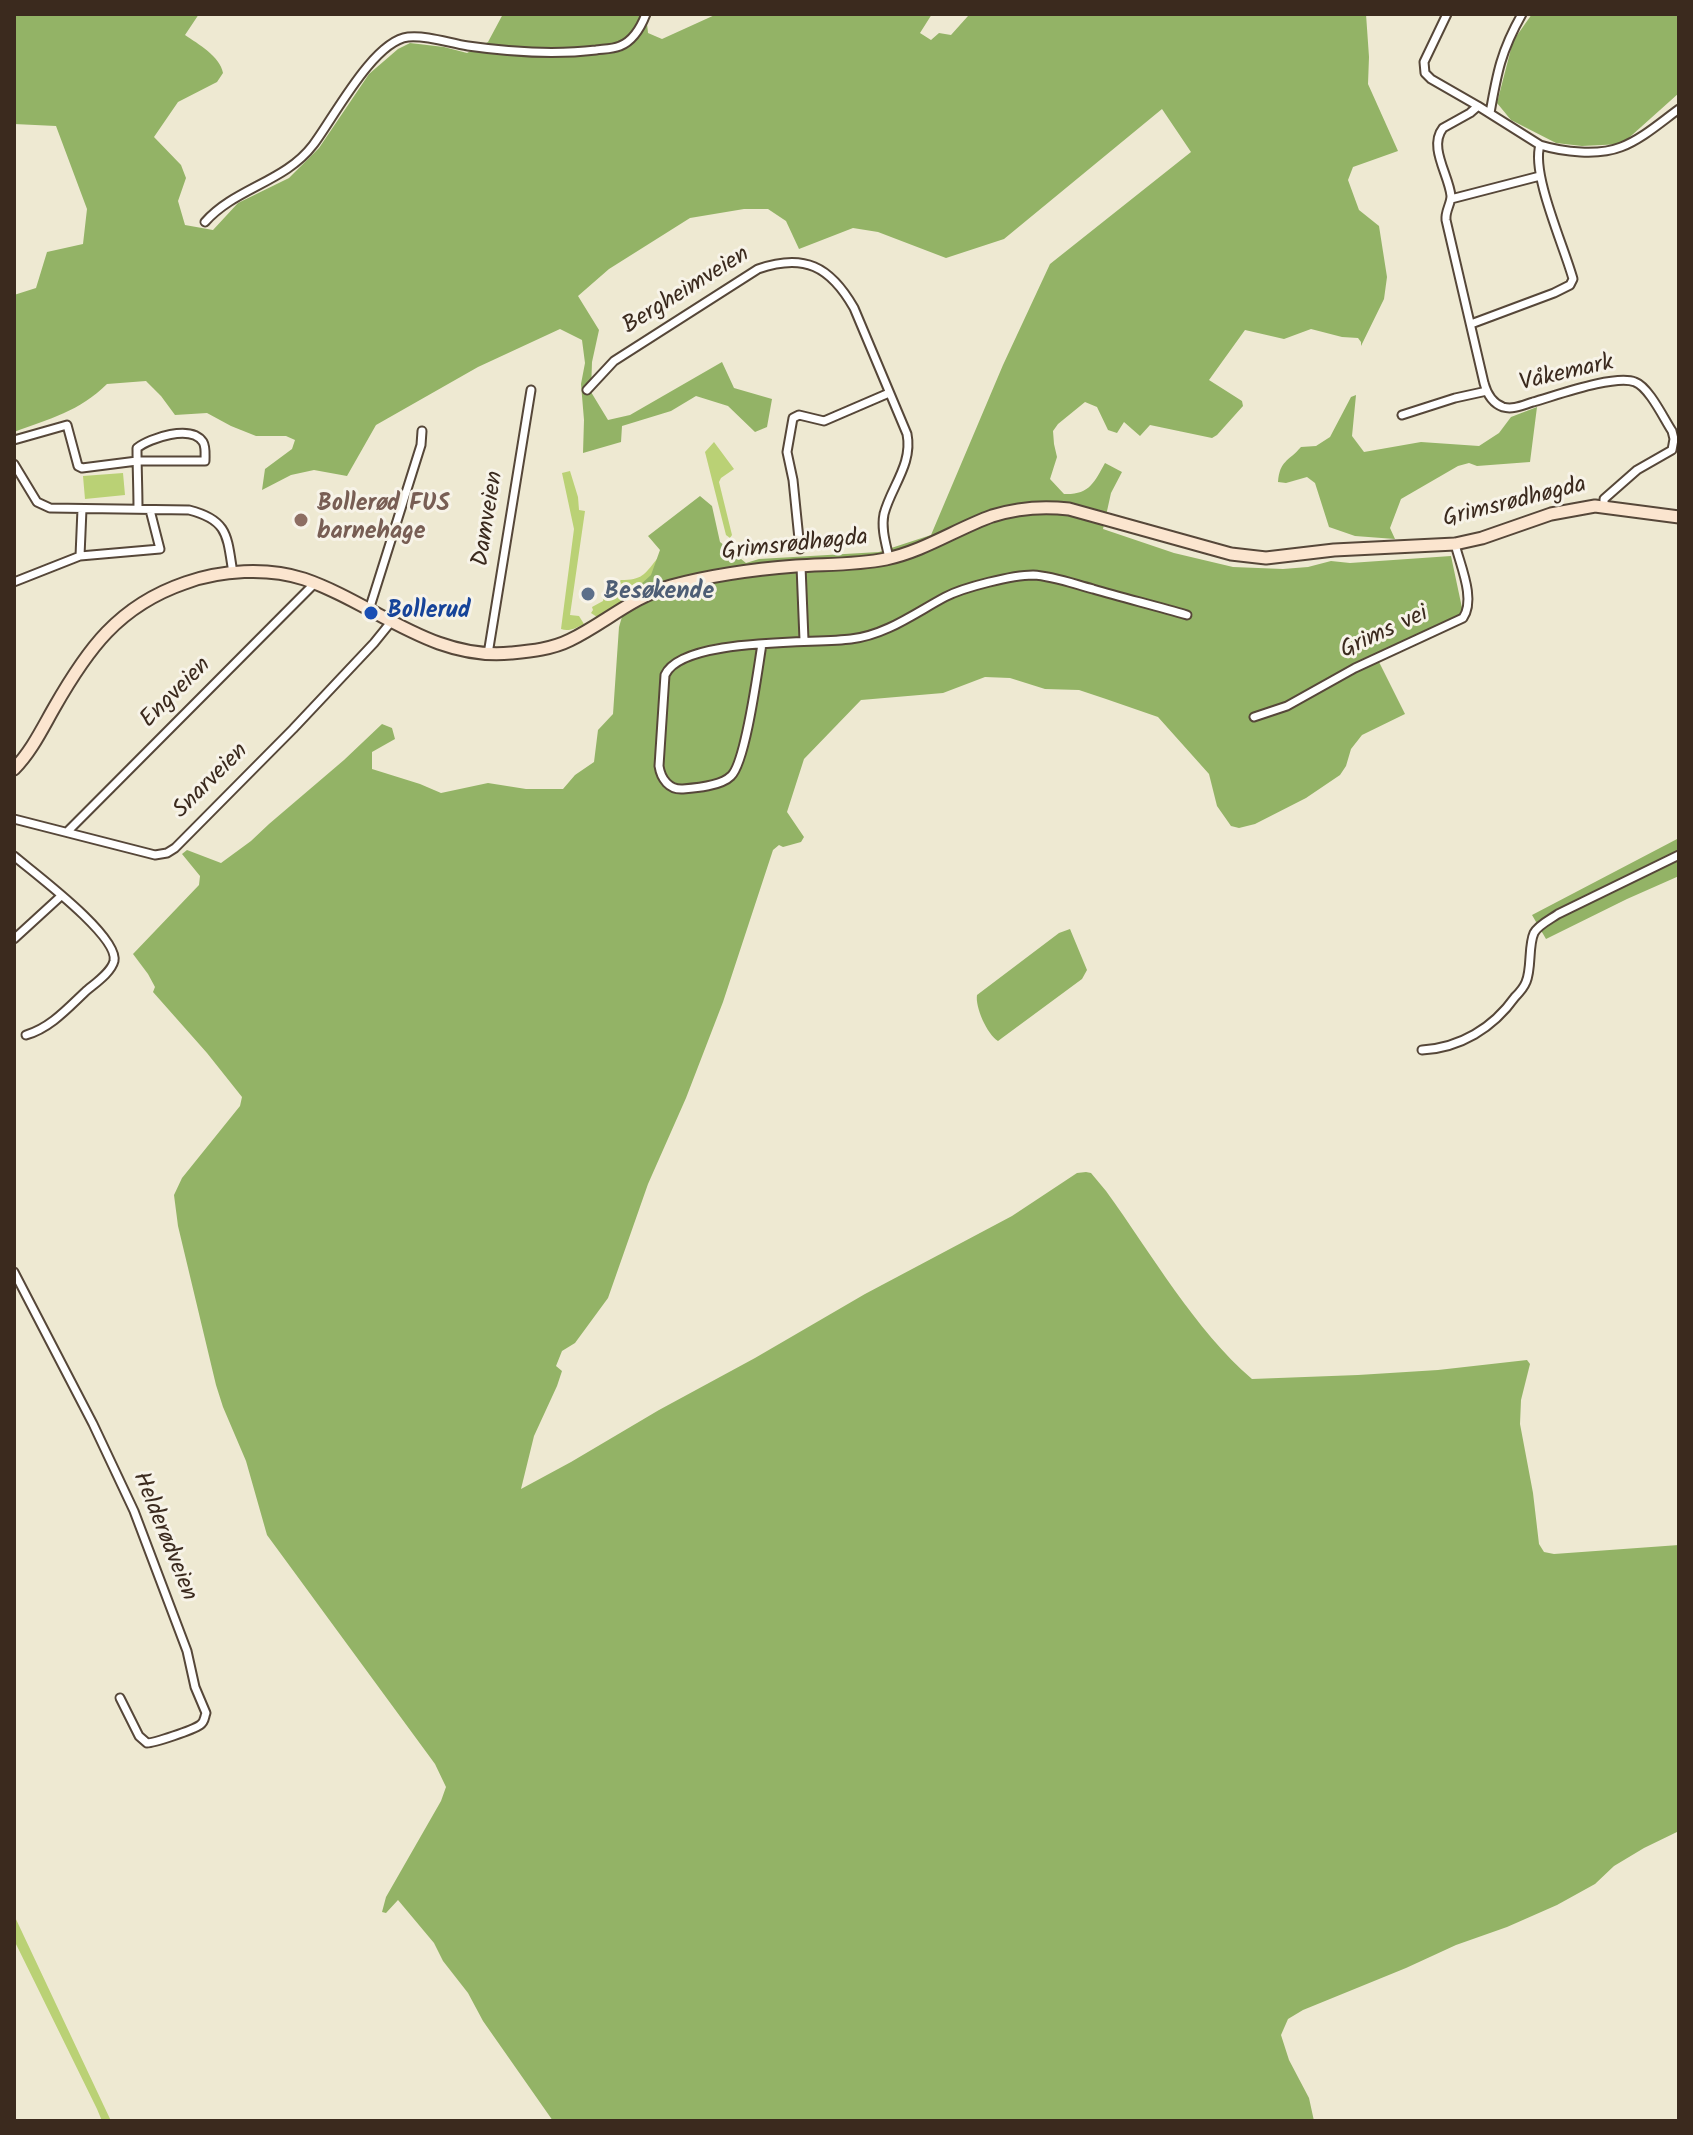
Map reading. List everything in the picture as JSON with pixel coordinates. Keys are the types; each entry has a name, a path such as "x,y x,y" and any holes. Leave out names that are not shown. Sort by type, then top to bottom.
{"main road":[{"name":"Grimsrødhøgda","path":"14,769 36,740 83,660 111,626 156,594 186,582 233,573 300,578 434,643 488,654 540,650 569,640 627,604 671,586 769,569 856,564 889,558 925,547 997,515 1022,509 1052,507 1091,514 1223,551 1250,557 1276,558 1334,550 1455,544 1551,514 1604,506 1679,517"}],"street":[{"path":"205,222 235,198 292,166 313,145 340,102 374,59 399,40 408,37 518,51 571,53 618,47 629,41 646,14"},
{"path":"1447,14 1424,62 1425,73 1540,145 1609,151 1630,143 1679,109"},
{"path":"1490,113 1499,63 1522,14"},
{"name":"Våkemark","path":"1478,106 1447,126 1438,136 1451,199 1445,213 1446,220 1487,391 1496,404 1513,408 1577,389 1633,381 1643,386 1672,431 1674,446 1669,453 1637,470 1604,499 1604,506"},
{"path":"1471,324 1554,293 1572,282 1540,176 1537,156 1540,145"},
{"path":"1451,199 1540,176"},
{"name":"Bergheimveien","path":"587,390 614,361 749,274 775,263 793,261 819,269 845,293 855,310 908,442 904,467 884,514 889,558"},
{"name":"Damveien","path":"488,654 531,390"},
{"name":"Våkemark","path":"1402,415 1487,391"},
{"path":"800,549 787,452 793,418 799,415 824,421 889,393"},
{"path":"14,440 67,425 79,467 137,461 205,461 204,444 199,438 187,433 170,435 138,446 137,461 138,509"},
{"path":"369,610 421,445 422,431"},
{"path":"14,464 41,505 57,509 189,510 206,514 215,519 228,541 233,573"},
{"path":"80,556 82,509"},
{"path":"14,582 80,556 160,549 150,510"},
{"name":"Grims vei","path":"1254,717 1287,706 1355,668 1463,618 1468,598 1455,544"},
{"path":"801,566 804,640"},
{"path":"762,644 737,768 723,781 683,789 667,784 661,777 659,766 664,680 667,669 678,661 726,647 804,640 848,640 872,635 958,591 1031,575 1055,578 1187,615"},
{"name":"Engveien","path":"67,832 315,583"},
{"name":"Snarveien","path":"14,819 155,855 171,852 293,729 391,622"},
{"path":"1422,1050 1444,1048 1462,1041 1505,1012 1526,983 1534,933 1542,925 1558,914 1679,855"},
{"path":"14,856 102,933 113,951 114,962 100,979 41,1031 26,1035"},
{"path":"14,939 61,896"},
{"name":"Helderødveien","path":"14,1272 134,1511 187,1651 195,1687 206,1713 199,1725 155,1743 147,1743 139,1736 120,1698"}],"green space":[{"path":"14,14 199,14 185,35 213,56 223,73 217,82 178,102 154,137 181,165 186,178 178,201 185,225 213,230 238,203 289,178 319,148 369,74 398,49 410,43 467,53 488,42 503,14 646,14 648,33 662,39 717,14 932,14 920,33 931,40 939,33 951,35 968,16 984,14 1366,14 1368,84 1398,151 1353,167 1348,180 1359,210 1379,226 1387,277 1384,299 1361,346 1358,338 1311,329 1284,339 1245,330 1209,380 1242,401 1243,406 1217,435 1212,438 1150,425 1140,436 1124,422 1117,433 1108,430 1097,407 1085,402 1053,431 1057,457 1050,479 1064,494 1079,492 1094,482 1105,463 1122,472 1111,493 1103,529 1174,553 1233,567 1283,569 1331,561 1350,563 1451,556 1465,622 1378,660 1405,714 1362,735 1351,749 1340,775 1306,798 1255,824 1239,828 1231,826 1217,806 1209,774 1158,717 1106,699 1079,690 1045,689 1010,678 985,677 943,693 861,700 804,759 787,812 804,837 801,842 783,847 779,845 773,850 723,1002 648,1184 608,1298 575,1343 562,1351 556,1366 562,1371 534,1436 521,1489 865,1294 1012,1216 1077,1173 1091,1173 1211,1338 1252,1379 1438,1370 1527,1360 1530,1364 1521,1400 1520,1424 1539,1544 1544,1552 1554,1554 1679,1545 1679,1831 1614,1866 1595,1884 1557,1905 1456,1945 1288,2019 1281,2035 1289,2060 1309,2098 1314,2121 553,2121 483,2021 434,1943 398,1900 386,1913 382,1912 386,1897 446,1787 435,1764 267,1535 246,1461 216,1385 178,1226 174,1195 182,1178 240,1106 242,1097 153,992 155,987 133,954 199,885 200,876 182,854 187,850 221,863 251,841 382,724 392,728 395,739 372,752 372,769 441,793 488,783 526,789 563,789 575,775 594,762 598,730 613,714 619,627 628,596 651,575 660,550 648,536 700,496 712,506 720,542 746,563 759,559 879,552 931,535 1003,365 1050,264 1191,152 1162,109 1004,239 946,258 878,232 853,228 799,249 786,221 768,209 744,209 690,218 609,269 578,296 599,330 592,362 591,392 608,420 630,415 722,362 734,388 772,399 767,427 755,432 728,406 696,396 671,411 622,426 621,442 583,453 581,384 585,363 582,340 560,329 478,367 376,425 347,476 314,470 291,475 262,490 265,469 292,449 295,440 286,436 256,436 207,413 175,415 146,381 107,384 75,408 14,432 14,295 36,288 47,252 83,244 87,209 56,126 14,124"},
{"path":"1532,14 1679,14 1679,93 1622,144 1582,146 1556,143 1511,120 1497,103 1513,41"},
{"path":"1356,395 1352,436 1364,452 1421,442 1479,446 1499,433 1511,417 1537,407 1530,462 1458,466 1401,499 1390,528 1395,539 1355,536 1329,527 1315,483 1307,477 1278,482 1279,475 1283,465 1301,447 1316,446 1330,437 1351,397"},
{"path":"714,442 734,469 719,482 732,535 730,538 726,535 705,452"},
{"path":"570,471 579,510 585,511 570,615 579,616 584,624 567,630 561,629 574,529 562,473"},
{"path":"123,473 125,495 85,499 83,476"},
{"path":"657,559 662,566 640,592 597,617 591,613 592,607 603,601 604,595 621,580 642,576"},
{"path":"1679,838 1679,876 1546,939 1532,915"},
{"path":"1070,929 1087,970 1082,979 998,1041 983,1020 977,995 1059,933"},
{"path":"14,1915 111,2121 102,2121 14,1940"}],"place":[{"name":"Bollerød FUS barnehage","path":"301,520"},
{"name":"Besøkende","path":"588,594"},
{"name":"Bollerud","path":"371,613"}]}
